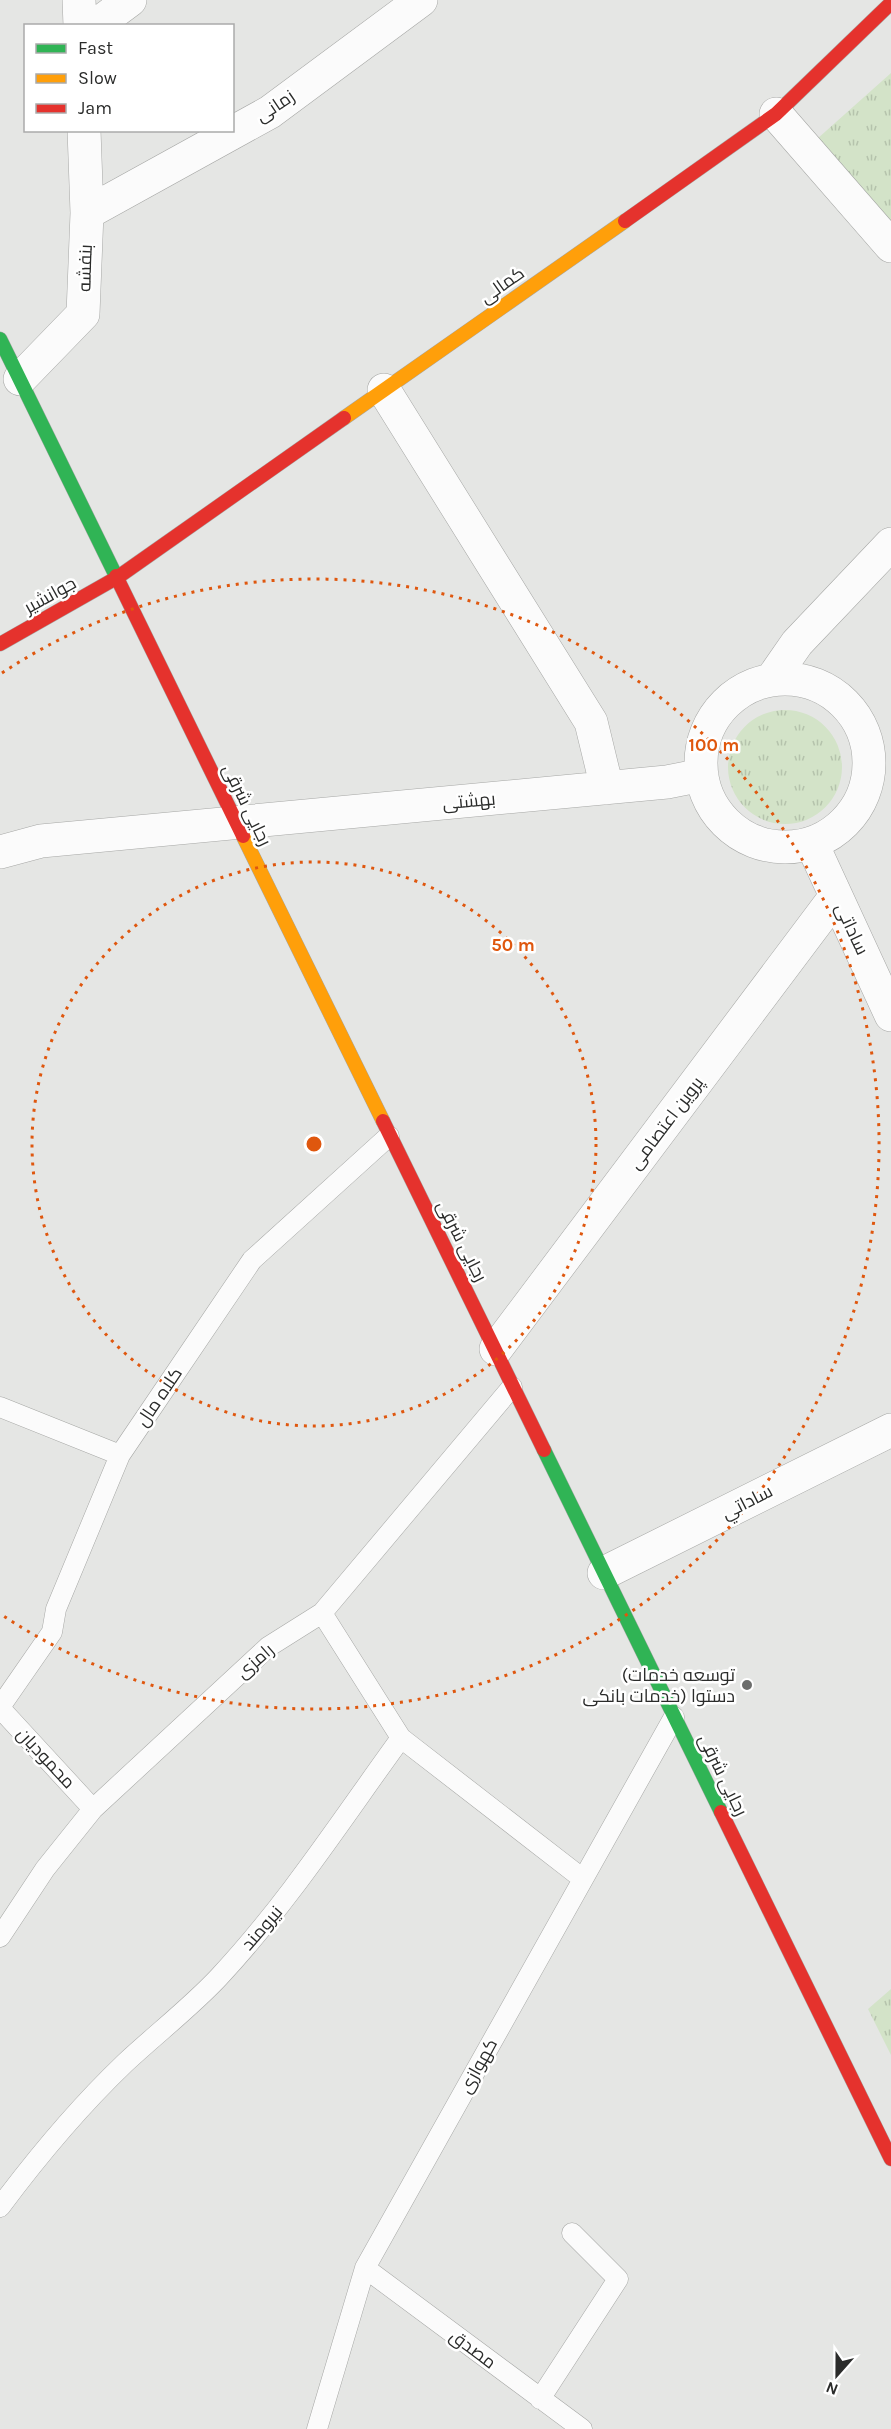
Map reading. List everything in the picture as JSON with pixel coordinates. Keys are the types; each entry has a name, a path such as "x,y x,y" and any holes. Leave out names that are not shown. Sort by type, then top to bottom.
{"street":[{"path":"79,0 80,24"},
{"path":"98,24 130,0"},
{"name":"زمانی","path":"234,132 270,112 421,0"},
{"name":"کمالی","path":"118,577 776,114 891,3"},
{"path":"776,114 891,246"},
{"name":"بنفشه","path":"20,379 83,314 87,213 84,132"},
{"name":"زمانی","path":"87,213 234,132"},
{"name":"رجایی شرقی","path":"0,339 891,2159"},
{"path":"384,390 591,722 607,788"},
{"path":"772,679 797,643 891,544"},
{"name":"جوانشیر","path":"0,644 118,577"},
{"path":"772,679 800,680 826,690 848,707 863,730 879,740 870,757 867,785 856,810 837,830 812,844 784,848 757,843 733,829 714,809 702,775 700,755 708,729 723,705 746,689 772,679"},
{"name":"بهشتی","path":"0,852 41,841 607,788 667,782 702,775"},
{"name":"ساداتی","path":"812,844 891,1015"},
{"name":"پروین اعتصامی","path":"496,1350 836,896"},
{"name":"ساداتي","path":"604,1573 891,1430"}],"lane":[{"name":"کلاه مال","path":"0,1708 52,1632 56,1609 120,1455 252,1260 389,1136"},
{"name":"رامزی","path":"0,1937 45,1869 93,1809 268,1647 322,1613 512,1386"},
{"path":"0,1407 120,1455"},
{"path":"322,1613 401,1738 583,1879"},
{"name":"محمودیان","path":"0,1708 93,1809"},
{"name":"کهوازی","path":"317,2429 364,2268 674,1717"},
{"name":"نیرومند","path":"0,2206 36,2158 82,2108 124,2064 218,1978 284,1903 401,1738"},
{"path":"540,2399 618,2279 572,2233"},
{"name":"مصدق","path":"364,2268 582,2429"}],"green space":[{"path":"891,73 891,226 817,139"},
{"path":"785,710 807,714 817,719 833,735 838,745 842,767 838,789 833,799 817,815 807,820 785,824 763,820 753,815 737,799 732,789 728,767 732,745 737,735 753,719 763,714"},
{"path":"891,1989 891,2055 868,2009"}],"traffic: fast":[{"path":"0,339 116,576"},
{"path":"544,1450 721,1812"}],"traffic: slow":[{"path":"344,418 625,221"},
{"path":"243,836 383,1121"}],"traffic: jam":[{"path":"625,221 776,114 891,3"},
{"path":"0,644 118,577 344,418"},
{"path":"116,576 243,836"},
{"path":"383,1121 544,1450"},
{"path":"721,1812 891,2159"}],"place":[{"name":"(توسعه خدمات دستوا (خدمات بانکی","path":"747,1685"}]}
